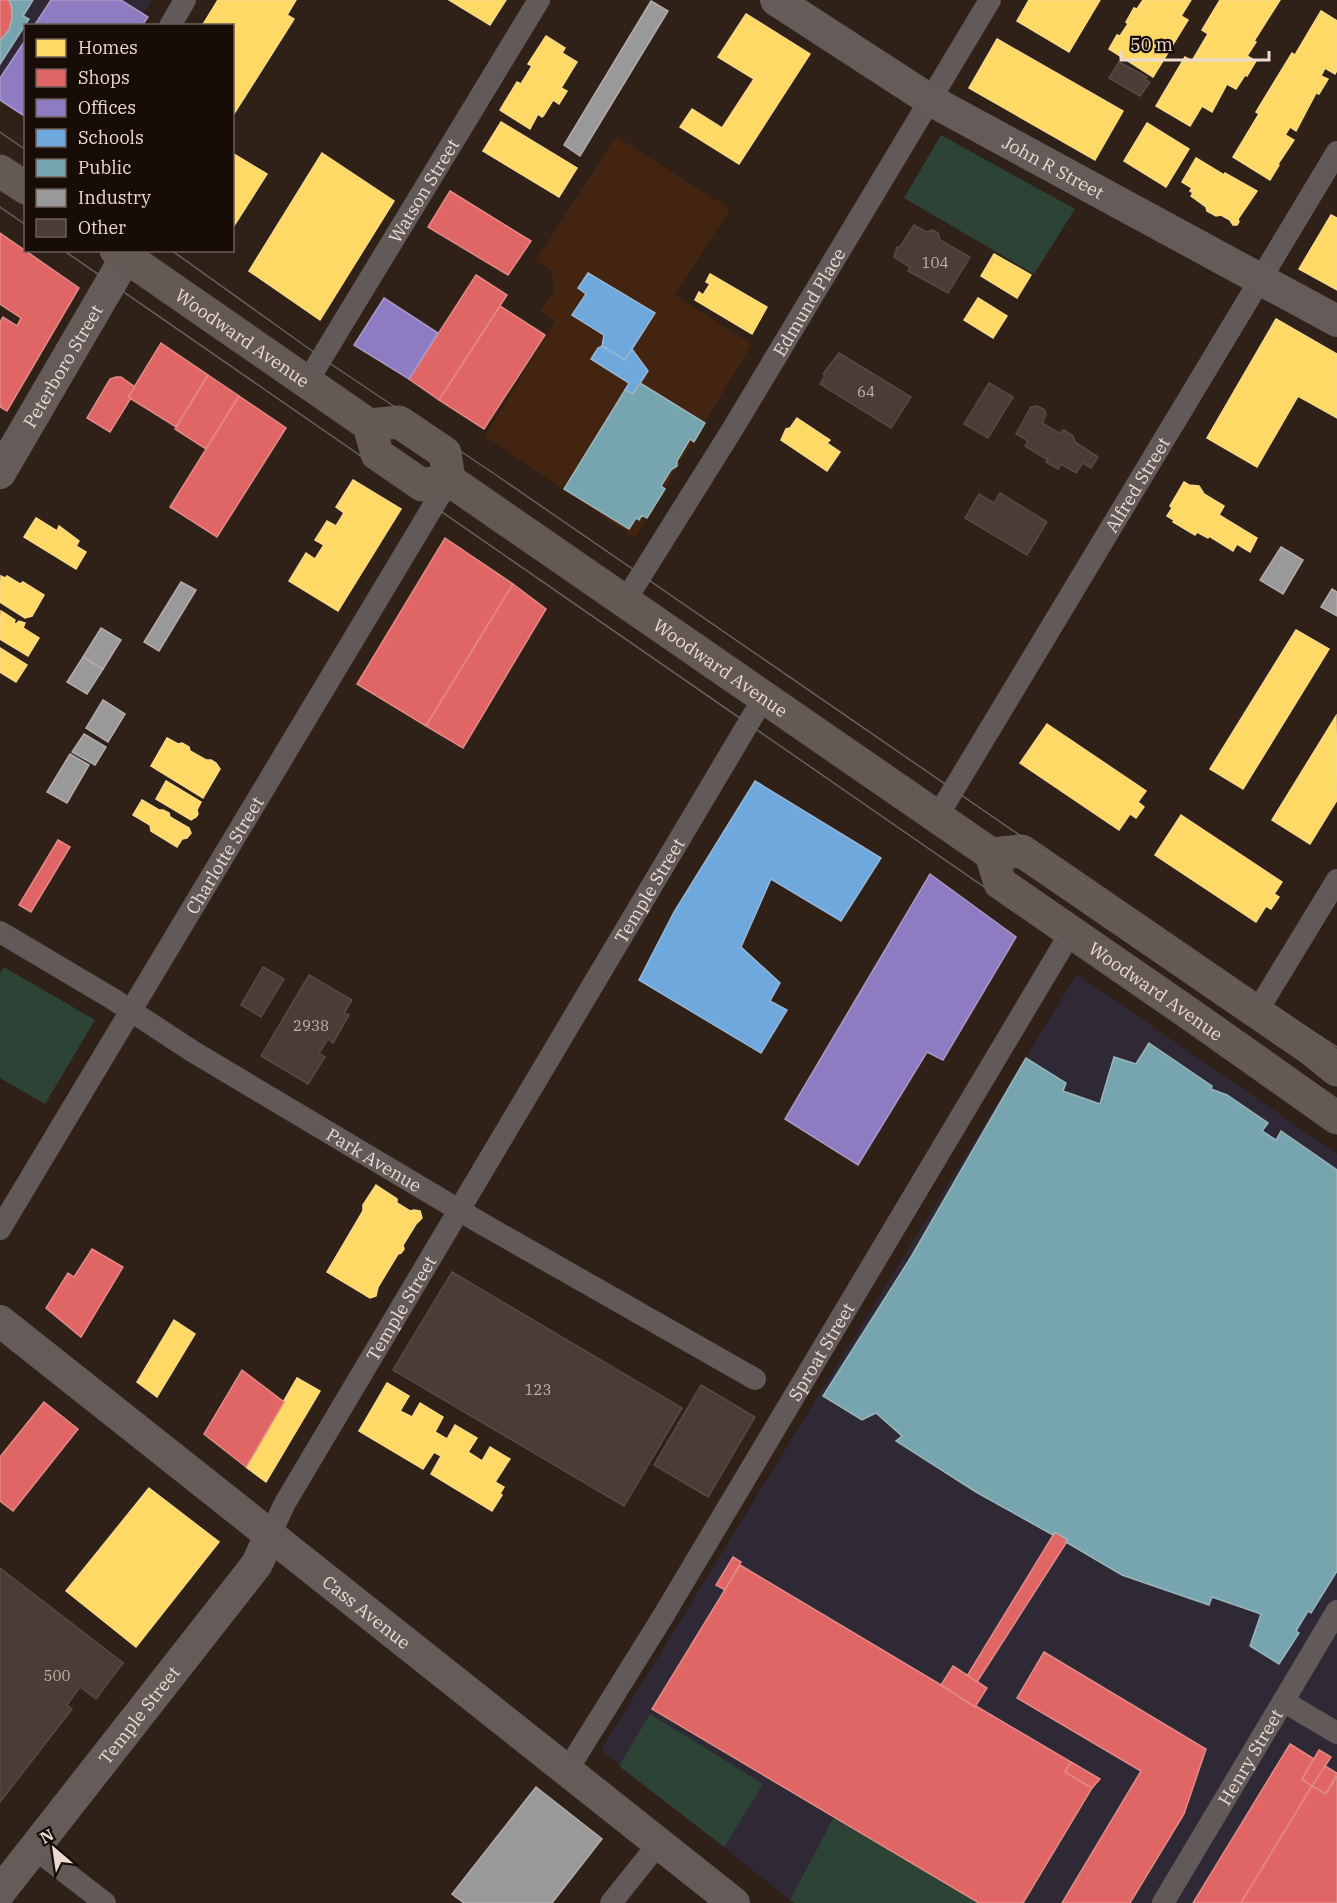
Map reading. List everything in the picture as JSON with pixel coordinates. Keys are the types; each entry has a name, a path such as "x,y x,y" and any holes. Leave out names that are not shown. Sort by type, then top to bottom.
{"main road":[{"path":"0,171 24,187"},
{"name":"Woodward Avenue","path":"121,254 369,425 399,422 445,453 449,480 992,854 1000,883 1337,1118"},
{"path":"992,854 1022,851 1337,1070"}],"street":[{"path":"171,24 185,0"},
{"name":"Watson Street","path":"307,382 540,0"},
{"name":"John R Street","path":"776,0 930,100 1337,321"},
{"name":"Edmund Place","path":"625,601 732,430 990,0"},
{"name":"Alfred Street","path":"937,817 1337,152"},
{"name":"Peterboro Street","path":"0,473 121,254"},
{"name":"Charlotte Street","path":"0,1229 449,480"},
{"name":"Temple Street","path":"0,1892 257,1564 285,1503 764,697"},
{"path":"1256,1012 1337,880"},
{"name":"Park Avenue","path":"0,932 131,1011 192,1051 459,1210 754,1379"},
{"name":"Sproat Street","path":"568,1769 682,1584 1071,932"},
{"name":"Cass Avenue","path":"0,1321 568,1769 734,1903"},
{"name":"Henry Street","path":"1163,1903 1337,1611"},
{"path":"1282,1701 1337,1732"},
{"path":"611,1903 659,1843"},
{"path":"34,1848 105,1903"}],"shaded area":[{"path":"0,0 152,0 138,24 24,24 24,116 0,99"},
{"path":"616,136 730,209 675,295 752,344 635,538 485,436 555,321 540,311 554,291 552,271 536,260"},
{"path":"1077,974 1337,1154 1337,1903 794,1903 601,1750"}],"green space":[{"path":"941,135 1075,209 1034,274 904,198"},
{"path":"4,967 95,1020 45,1104 0,1078 0,973"},
{"path":"650,1714 763,1784 724,1847 619,1766"},
{"path":"834,1817 979,1903 794,1903 790,1900"}],"building: Homes":[{"path":"218,0 296,0 287,15 294,19 234,114 234,24 203,24"},
{"path":"449,0 506,0 490,25"},
{"path":"1029,0 1100,0 1069,52 1017,21"},
{"path":"1143,0 1191,0 1181,16 1188,20 1153,77 1109,49 1117,35 1120,36 1128,24 1126,22 1134,8 1137,9"},
{"path":"1220,0 1280,0 1247,56 1256,61 1247,76 1245,75 1236,89 1227,84 1212,112 1202,106 1190,126 1156,106 1185,57 1192,61 1208,34 1202,30"},
{"path":"1321,11 1337,21 1337,70 1335,74 1325,68 1321,76 1328,79 1319,94 1316,93 1296,131 1290,127 1285,135 1294,140 1270,180 1233,157 1259,114 1256,112 1292,53 1295,55"},
{"path":"746,14 810,54 739,164 680,127 692,109 722,128 754,79 718,57"},
{"path":"546,36 565,48 562,53 577,62 561,88 567,91 559,104 553,100 542,117 538,114 530,129 500,110 517,82 521,84 532,66 528,64"},
{"path":"997,39 1123,111 1095,160 969,88"},
{"path":"501,122 577,168 559,197 483,151"},
{"path":"1147,123 1189,149 1166,187 1124,161"},
{"path":"322,153 394,201 320,320 249,271"},
{"path":"234,154 267,174 234,226"},
{"path":"1196,158 1257,191 1238,219 1237,225 1233,225 1230,220 1221,215 1216,216 1207,211 1206,207 1191,196 1192,188 1182,182"},
{"path":"1331,215 1337,218 1337,290 1299,269"},
{"path":"994,254 1031,275 1017,298 981,276"},
{"path":"710,274 767,307 752,334 695,300 699,292 703,295 710,284 706,282"},
{"path":"978,298 1007,316 993,338 964,320"},
{"path":"1276,319 1337,354 1337,418 1298,396 1257,467 1207,438"},
{"path":"797,418 830,440 827,443 840,452 827,471 781,440 786,429 790,428"},
{"path":"353,480 401,509 338,611 289,581 306,553 315,559 324,545 315,540 327,521 336,526 344,513 336,507"},
{"path":"1184,482 1199,486 1204,494 1224,506 1219,515 1257,538 1250,552 1237,544 1233,551 1209,536 1208,538 1197,532 1195,535 1167,516"},
{"path":"36,518 57,531 59,526 79,541 76,546 86,552 76,569 24,537"},
{"path":"1,576 5,578 7,576 20,584 23,582 44,595 32,616 25,618 0,602"},
{"path":"1,611 15,620 16,624 19,621 25,623 23,628 39,638 28,656 0,639"},
{"path":"1296,630 1329,649 1243,789 1210,769"},
{"path":"0,648 27,665 16,682 0,672"},
{"path":"1336,716 1337,800 1310,844 1272,820"},
{"path":"1047,724 1146,791 1138,802 1144,807 1136,818 1130,814 1119,830 1020,763"},
{"path":"167,738 189,747 190,751 216,763 220,769 203,798 151,766"},
{"path":"166,781 201,802 196,817 191,820 156,799"},
{"path":"142,800 169,813 170,817 189,828 191,833 187,838 182,839 177,847 151,831 150,825 133,815"},
{"path":"1181,815 1282,882 1274,894 1279,897 1271,909 1266,906 1256,922 1155,855"},
{"path":"376,1185 410,1211 420,1211 422,1218 416,1224 403,1245 404,1249 398,1254 378,1287 376,1296 370,1298 327,1272"},
{"path":"174,1320 195,1334 157,1397 137,1382"},
{"path":"297,1378 320,1391 266,1482 246,1467"},
{"path":"387,1383 409,1396 400,1411 412,1417 420,1403 443,1417 435,1432 447,1439 455,1425 477,1438 468,1452 482,1461 490,1447 510,1459 495,1482 504,1487 492,1511 431,1474 441,1456 434,1452 423,1469 359,1431"},
{"path":"149,1488 219,1542 136,1647 66,1591"}],"building: Shops":[{"path":"0,0 9,0 13,13 9,30 0,41"},
{"path":"450,191 531,241 508,275 428,227"},
{"path":"0,233 24,252 27,252 79,288 7,411 0,407 0,322 3,317 17,326 21,318 0,304"},
{"path":"476,275 507,295 439,400 409,379"},
{"path":"500,306 545,335 484,429 439,400"},
{"path":"161,343 208,375 176,427 128,397"},
{"path":"208,375 239,396 206,449 175,429"},
{"path":"121,377 135,387 128,397 131,398 110,432 87,418 110,379"},
{"path":"239,396 286,428 217,537 170,507"},
{"path":"445,538 513,584 426,726 357,684"},
{"path":"513,584 546,609 463,748 426,726"},
{"path":"58,840 70,847 31,912 19,905"},
{"path":"92,1249 123,1267 81,1337 46,1308 68,1273 74,1277"},
{"path":"242,1370 284,1402 246,1467 204,1434"},
{"path":"44,1402 78,1429 13,1511 0,1501 0,1457"},
{"path":"1055,1532 1068,1540 977,1682 967,1676"},
{"path":"733,1557 741,1562 725,1590 716,1585"},
{"path":"740,1565 975,1707 1071,1762 1065,1772 1092,1788 1023,1903 979,1903 652,1709"},
{"path":"1044,1652 1206,1749 1184,1814 1130,1903 1062,1903 1141,1771 1017,1698"},
{"path":"953,1666 987,1688 975,1707 941,1685"},
{"path":"1290,1744 1314,1759 1302,1779 1312,1786 1241,1903 1193,1903"},
{"path":"1319,1750 1331,1757 1312,1786 1302,1779"},
{"path":"1071,1762 1100,1779 1092,1788 1065,1772"},
{"path":"1325,1766 1337,1773 1326,1794 1312,1786"},
{"path":"1337,1776 1337,1903 1241,1903 1312,1786 1326,1794"}],"building: Offices":[{"path":"51,0 121,0 148,17 143,24 35,24"},
{"path":"24,42 24,116 0,100 0,78"},
{"path":"384,298 438,333 409,379 354,345"},
{"path":"930,874 1016,937 943,1060 927,1052 858,1165 785,1119"}],"building: Schools":[{"path":"588,273 655,313 625,360 602,346 604,335 572,315 586,294 578,288"},
{"path":"602,346 625,360 632,349 648,371 633,394 625,390 629,383 591,359"},
{"path":"755,781 881,858 841,921 771,879 741,947 780,983 770,1001 787,1010 761,1053 639,980 674,912"}],"building: Public":[{"path":"9,0 33,0 23,16 29,19 0,64 0,41 9,30 12,21 12,6"},
{"path":"640,383 705,423 694,442 690,439 677,461 677,466 671,470 661,486 665,489 647,518 642,515 639,520 636,518 629,529 564,489 625,390 633,394"},
{"path":"1149,1043 1212,1086 1211,1089 1227,1095 1268,1123 1262,1131 1276,1140 1281,1131 1337,1170 1337,1571 1311,1613 1308,1611 1296,1631 1299,1633 1279,1664 1250,1646 1261,1614 1212,1597 1209,1605 1122,1575 1066,1542 1068,1540 1055,1532 1053,1535 976,1492 896,1441 902,1436 876,1413 862,1420 823,1396 911,1257 1026,1058 1066,1083 1063,1091 1100,1104 1114,1057 1136,1064"}],"building: Industry":[{"path":"651,1 668,11 580,156 564,145"},
{"path":"1281,547 1303,560 1283,594 1260,580"},
{"path":"181,582 196,590 159,651 144,642"},
{"path":"1332,589 1337,592 1337,616 1321,607"},
{"path":"101,628 121,640 103,669 83,657"},
{"path":"83,657 103,669 87,694 67,682"},
{"path":"103,700 125,714 108,742 86,728"},
{"path":"84,734 106,747 95,765 72,752"},
{"path":"70,754 89,765 67,803 47,792"},
{"path":"536,1787 602,1839 552,1903 464,1903 452,1894"}],"building: Other":[{"path":"1119,62 1147,77 1145,80 1150,82 1140,96 1109,78"},
{"path":"914,225 926,232 933,230 938,233 940,240 970,257 948,293 908,271 910,267 894,257 897,247 900,247"},
{"path":"839,353 911,397 891,428 820,384 825,376 823,374"},
{"path":"989,383 1013,397 988,438 964,424"},
{"path":"1037,406 1045,410 1046,415 1042,423 1059,433 1064,430 1073,436 1075,442 1098,457 1091,468 1083,463 1076,473 1061,464 1058,469 1025,446 1028,441 1016,434 1031,407"},
{"path":"1000,493 1047,522 1027,555 965,518 979,494 994,503"},
{"path":"263,967 284,979 261,1017 241,1005"},
{"path":"309,975 352,1000 344,1013 349,1015 333,1043 328,1039 319,1053 325,1057 308,1084 261,1056"},
{"path":"452,1272 682,1408 624,1506 393,1370"},
{"path":"701,1385 755,1417 708,1497 654,1465"},
{"path":"0,1568 123,1663 96,1699 80,1687 67,1705 72,1709 0,1802"}],"tram line":[{"path":"0,132 24,149"},
{"path":"0,207 24,224"},
{"path":"66,252 1337,1131"},
{"path":"174,252 322,358 1198,958 1337,1047"}]}
